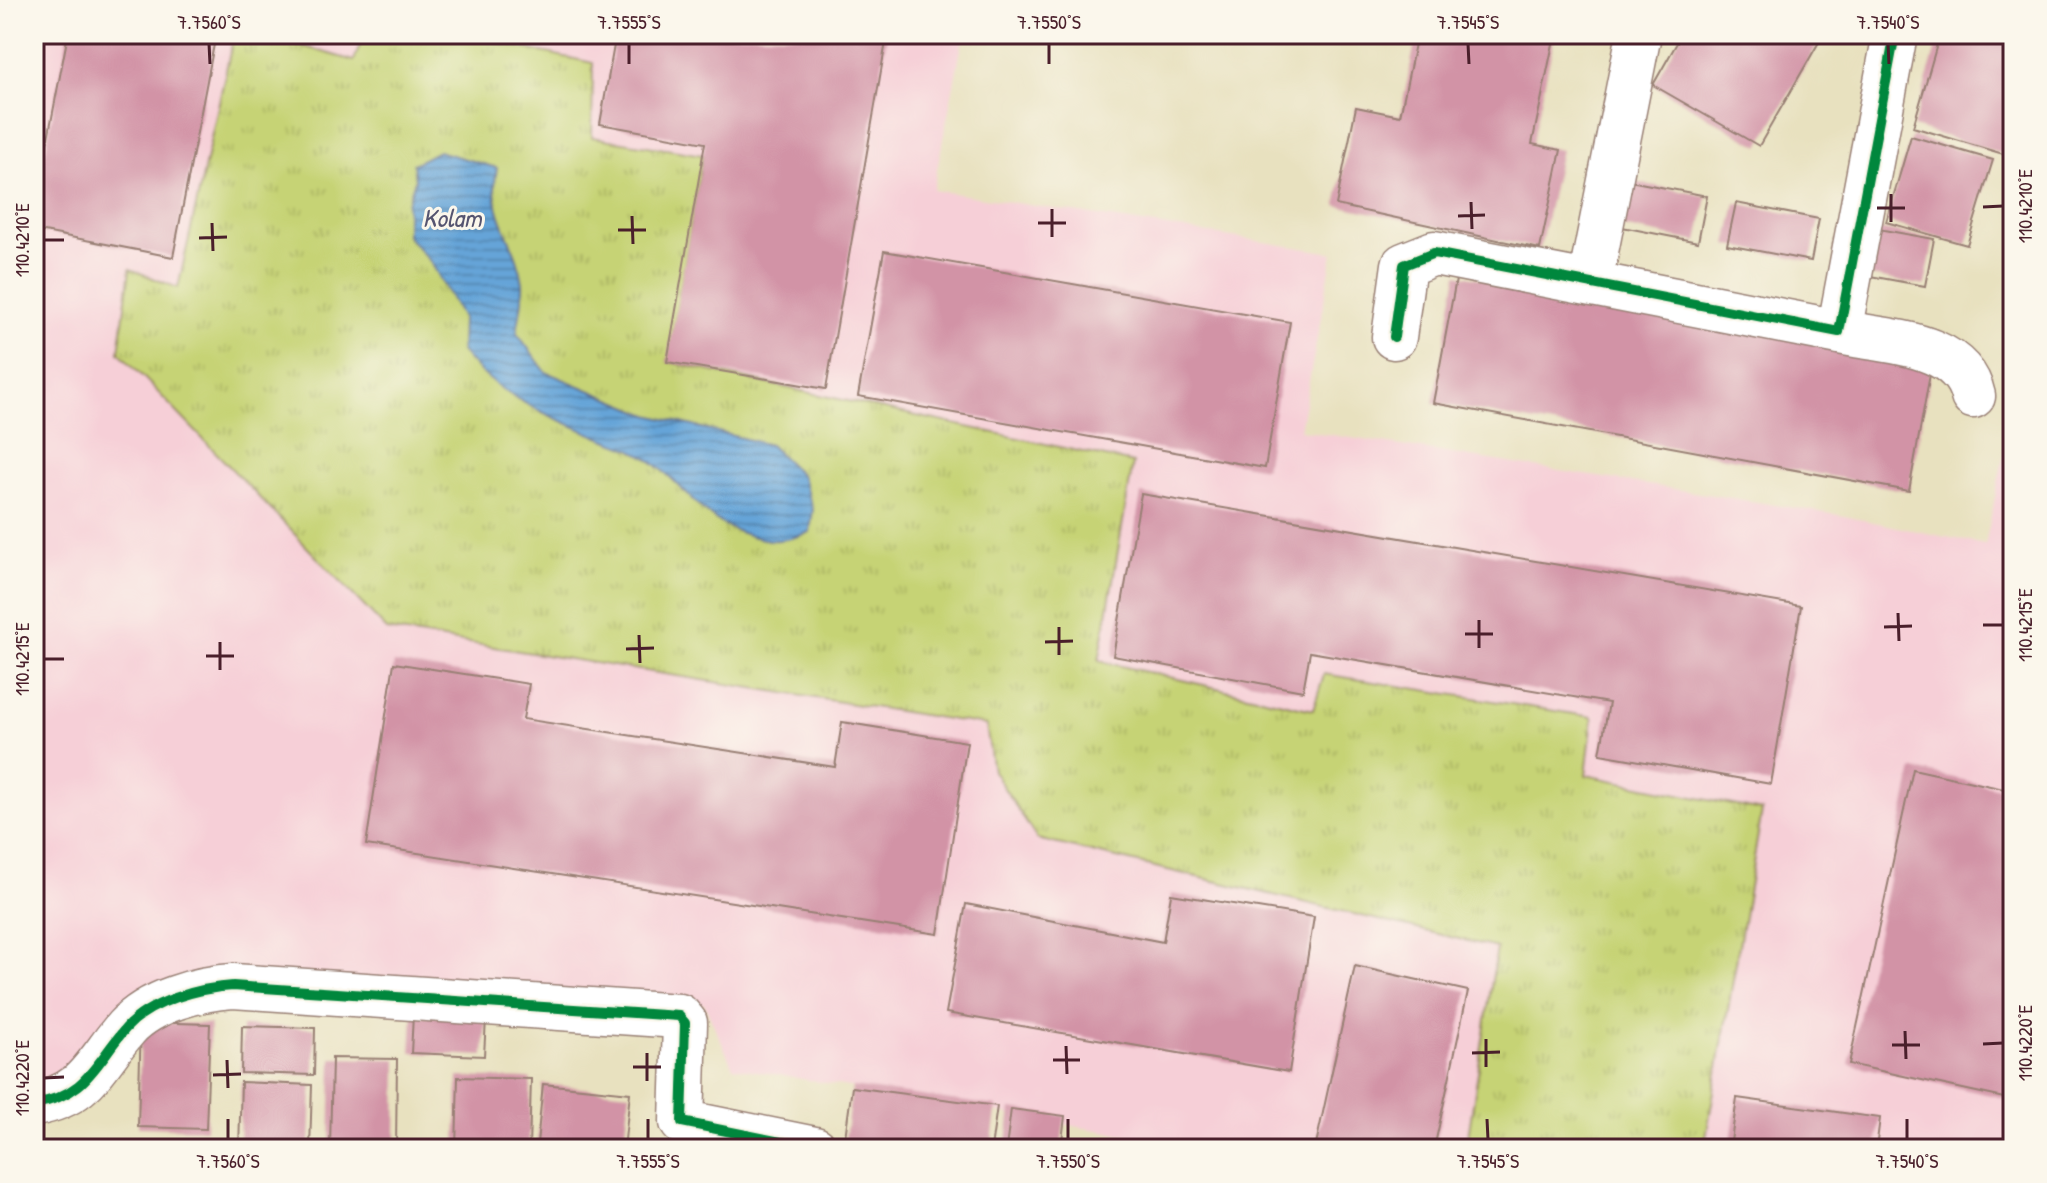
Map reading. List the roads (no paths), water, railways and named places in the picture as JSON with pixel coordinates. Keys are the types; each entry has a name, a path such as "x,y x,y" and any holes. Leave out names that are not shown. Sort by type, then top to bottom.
{"street":[{"path":"1590,282 1639,34"},
{"path":"1839,332 1895,34"},
{"path":"1394,337 1404,265 1423,256 1448,254 1939,353 1970,380 1973,396"},
{"path":"34,1104 55,1100 75,1091 91,1075 128,1025 176,997 207,988 233,986 679,1016 685,1023 682,1135 815,1149"}],"water":[{"name":"Kolam","path":"438,151 497,168 495,185 499,214 520,267 523,283 517,333 546,372 649,415 770,445 801,475 813,509 810,532 783,540 767,540 739,532 712,517 644,456 524,403 475,367 461,351 462,318 431,262 407,236 407,204 415,180 413,164"}]}
